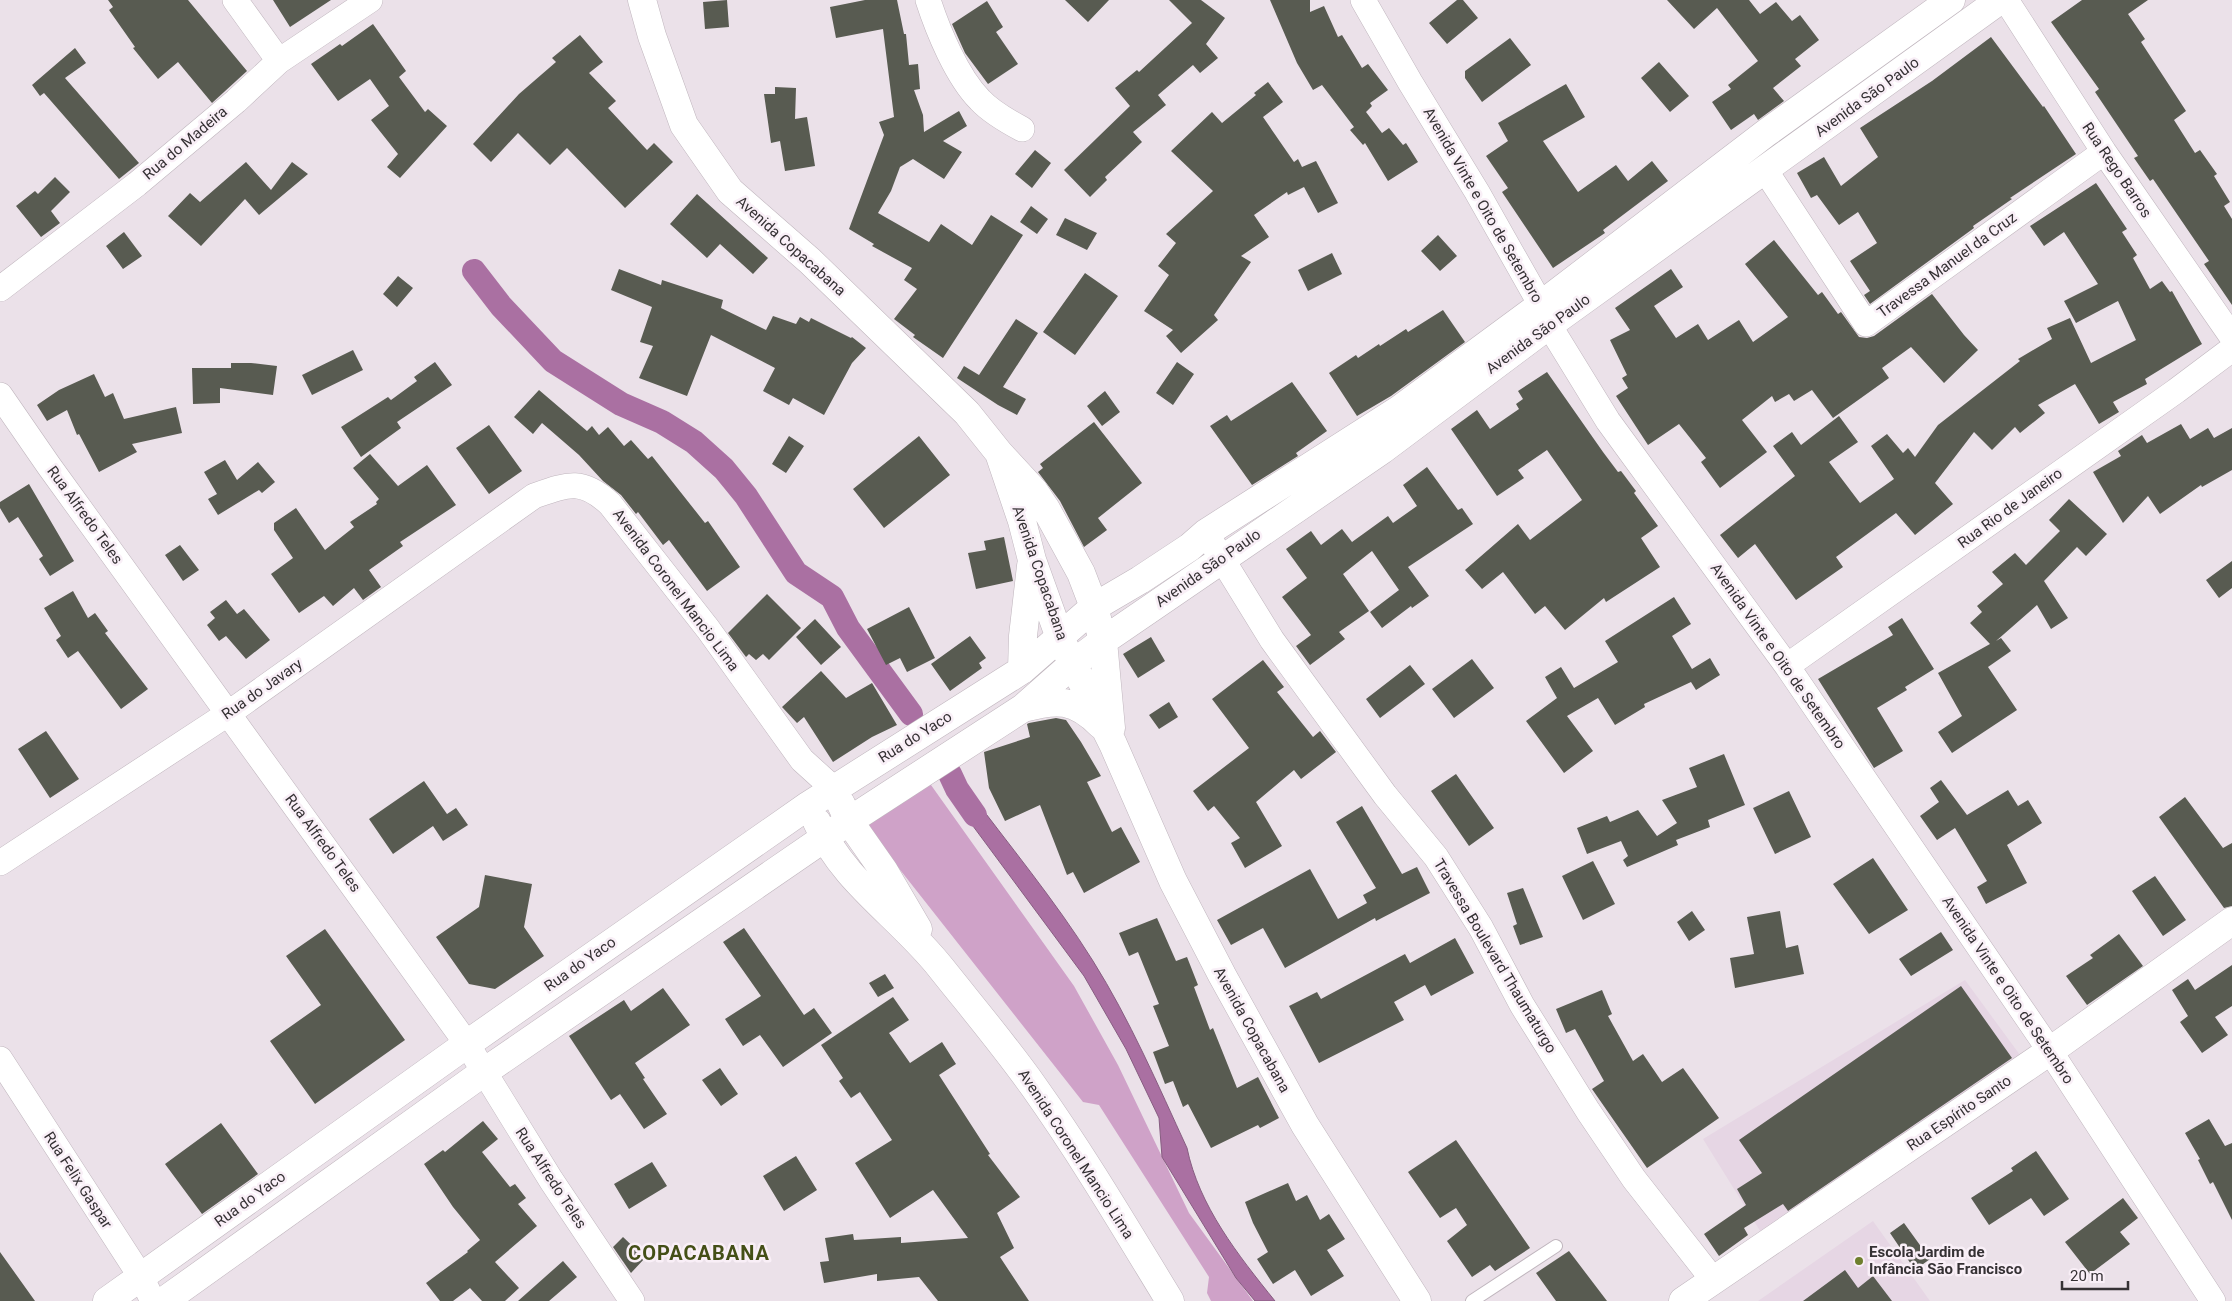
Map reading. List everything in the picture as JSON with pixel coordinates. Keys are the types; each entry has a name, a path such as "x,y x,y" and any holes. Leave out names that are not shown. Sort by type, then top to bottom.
{"street":[{"path":"235,0 279,61"},
{"name":"Rua do Madeira","path":"0,289 136,184 236,100 279,61 370,0"},
{"name":"Avenida Copacabana","path":"642,0 652,36 684,125 730,191 810,261 901,347 967,413 999,453 1034,491 1081,573 1094,607 1103,641 1109,738"},
{"path":"928,0 948,50 969,85 980,100 996,113 1022,129"},
{"name":"Avenida Vinte e Oito de Setembro","path":"1363,0 1405,74 1477,192 1545,315 1608,421 1787,666 2050,1051 2202,1298"},
{"name":"Avenida São Paulo","path":"1545,315 1766,133 1951,0"},
{"name":"Avenida São Paulo","path":"1074,663 1222,558 1374,441 1545,315 1774,164 2000,0"},
{"name":"Rua Rego Barros","path":"2006,0 2104,152 2232,337"},
{"path":"1766,133 1774,164"},
{"name":"Travessa Manuel da Cruz","path":"1774,164 1866,324 2104,152"},
{"name":"Rua Rio de Janeiro","path":"1787,666 2176,391 2232,349"},
{"name":"Rua Alfredo Teles","path":"0,395 467,1044 550,1180 632,1301"},
{"name":"Avenida São Paulo","path":"1060,638 1094,607 1190,546 1206,533 1374,441"},
{"name":"Avenida Copacabana","path":"999,453 1022,522 1032,560 1060,638 1074,663 1109,738 1173,881 1222,975 1305,1125 1417,1301"},
{"name":"Avenida Coronel Mancio Lima","path":"519,508 534,496 566,486 582,486 597,491 628,526 708,629 802,760 834,788 849,821 884,871 939,965"},
{"name":"Rua do Javary","path":"0,863 229,713 519,508"},
{"name":"Travessa Boulevard Thaumaturgo","path":"1206,533 1272,640 1385,795 1436,857 1481,928 1522,1005 1588,1111 1634,1179 1714,1281"},
{"path":"1022,670 1023,636 1032,560"},
{"path":"1074,560 1099,575 1114,579 1137,581"},
{"name":"Rua do Yaco","path":"107,1301 467,1044 809,805 1022,670 1060,638"},
{"path":"164,1301 484,1072 849,821 1023,708 1074,663"},
{"path":"1023,708 1049,701 1074,704 1086,712 1109,738"},
{"name":"Avenida Coronel Mancio Lima","path":"802,760 809,805 824,840 852,877 939,965 1033,1086 1086,1164 1170,1301"},
{"name":"Rua Espírito Santo","path":"1683,1301 2050,1051 2232,921"},
{"name":"Rua Felix Gaspar","path":"0,1059 153,1301"}],"lane":[{"path":"1472,1301 1556,1246"}],"shaded area":[{"path":"926,778 1074,986 1118,1065 1189,1213 1253,1301 1211,1301 1207,1293 1209,1277 1099,1105 1083,1102 864,824"},
{"path":"965,786 1047,894 1093,961 1119,1006 1154,1077 1187,1148 1193,1169 1210,1210 1234,1248 1275,1301 1255,1301 1236,1278 1162,1157 1159,1118 1126,1049 1084,976 950,795"},
{"path":"1965,980 2020,1055 1762,1234 1703,1139"},
{"name":"Escola Jardim de Infância São Francisco","path":"1873,1221 1930,1301 1758,1301"}],"building":[{"path":"108,0 188,0 247,71 212,103 178,62 158,79 133,48 135,47 109,10 113,7"},
{"path":"273,0 331,0 290,27"},
{"path":"727,0 729,27 705,29 703,2"},
{"path":"865,0 897,0 904,34 906,34 909,65 918,64 920,89 914,90 923,115 924,132 959,111 967,126 943,141 962,152 944,179 913,159 900,167 891,191 878,213 929,242 941,224 972,245 991,215 1023,235 943,358 913,337 915,335 894,319 917,289 904,280 912,268 872,246 874,244 849,229 884,135 879,122 894,117 883,29 836,38 830,7"},
{"path":"1065,0 1109,0 1088,22"},
{"path":"1169,0 1201,0 1225,18 1206,44 1218,58 1200,73 1193,65 1158,95 1166,105 1133,132 1142,142 1105,177 1107,180 1090,197 1064,170 1130,106 1115,88 1137,70 1139,72 1192,23"},
{"path":"1270,0 1310,0 1310,12 1324,6 1338,37 1342,35 1362,68 1368,64 1388,90 1370,103 1372,106 1366,112 1382,133 1389,128 1403,145 1406,143 1418,162 1388,181 1365,143 1363,145 1350,130 1354,127 1322,85 1313,90 1297,63"},
{"path":"1457,0 1463,0 1478,18 1447,44 1429,23"},
{"path":"1667,0 1749,0 1760,14 1776,2 1792,21 1800,15 1819,40 1795,59 1801,66 1773,88 1784,101 1758,120 1754,114 1731,130 1712,102 1731,89 1728,85 1758,61 1717,8 1694,29"},
{"path":"2082,0 2148,0 2128,14 2145,39 2141,42 2186,111 2174,120 2195,153 2200,150 2217,174 2214,176 2230,202 2224,206 2232,219 2232,305 2204,264 2209,261 2153,179 2150,181 2134,158 2138,156 2095,92 2099,89 2051,22"},
{"path":"987,1 1003,27 996,32 1018,64 988,84 965,53 952,24"},
{"path":"373,24 406,71 399,77 425,112 428,109 447,126 400,178 387,167 398,154 371,120 389,106 370,79 338,101 311,64 340,44 342,46"},
{"path":"580,35 603,62 589,73 616,101 608,108 647,150 654,143 673,162 625,208 567,148 550,165 518,133 491,162 473,144 519,94 556,62 552,58"},
{"path":"1991,37 2044,106 2076,154 2010,198 2012,199 1870,304 1864,295 1870,291 1850,261 1877,243 1858,212 1839,225 1817,195 1811,198 1797,173 1824,157 1841,186 1878,157 1860,128 1932,81"},
{"path":"1510,38 1531,65 1482,102 1465,78 1465,71"},
{"path":"75,48 86,63 65,78 139,163 119,179 44,93 40,96 32,85"},
{"path":"1659,62 1689,96 1670,112 1641,78"},
{"path":"1268,82 1283,102 1263,117 1294,162 1298,159 1302,167 1316,161 1338,203 1318,213 1304,187 1288,195 1287,192 1254,215 1269,237 1241,256 1251,262 1214,315 1218,320 1181,353 1166,336 1173,330 1144,311 1169,275 1158,266 1176,243 1166,234 1213,191 1171,151 1212,112 1222,123 1256,95 1254,93"},
{"path":"1566,84 1585,117 1543,141 1578,192 1616,165 1628,181 1652,161 1668,181 1603,230 1605,233 1553,268 1502,192 1508,188 1486,156 1508,141 1498,123"},
{"path":"775,87 796,88 795,119 807,117 815,166 785,171 780,141 771,143 764,94 775,94"},
{"path":"1035,150 1051,163 1032,188 1015,174"},
{"path":"246,162 271,190 292,162 308,174 259,215 245,199 201,246 168,216 190,193 200,202"},
{"path":"55,177 70,192 51,211 60,223 41,237 16,206 35,191 38,194"},
{"path":"2096,183 2127,229 2122,232 2137,255 2133,258 2150,289 2162,281 2170,292 2172,291 2202,344 2145,379 2147,384 2113,402 2119,412 2099,424 2075,384 2038,405 2045,413 2020,433 2015,427 1992,450 1974,432 1935,483 1953,504 1915,535 1896,513 1836,557 1843,567 1796,600 1755,544 1738,558 1720,535 1795,476 1773,446 1792,432 1801,445 1839,416 1858,442 1829,462 1860,503 1894,479 1871,446 1887,434 1903,453 1908,448 1915,457 1938,425 2020,361 2018,359 2052,339 2047,328 2070,318 2091,363 2136,340 2118,301 2076,323 2064,301 2098,284 2064,232 2044,246 2030,226"},
{"path":"697,194 768,258 753,274 720,244 707,258 670,224"},
{"path":"1031,206 1048,219 1037,234 1020,222"},
{"path":"1065,218 1097,233 1087,250 1056,235"},
{"path":"124,232 142,256 123,269 106,246"},
{"path":"1438,235 1457,256 1440,271 1421,251"},
{"path":"1774,240 1818,295 1822,292 1838,314 1841,312 1859,337 1867,338 1874,336 1932,294 1978,350 1944,383 1911,347 1882,368 1889,378 1833,418 1812,390 1794,401 1789,394 1775,402 1772,396 1742,420 1767,452 1720,488 1701,462 1706,458 1679,424 1648,445 1616,396 1628,388 1622,378 1627,375 1610,340 1630,330 1615,308 1671,269 1683,287 1654,306 1676,338 1698,324 1708,340 1739,320 1753,342 1788,317 1745,264"},
{"path":"1332,253 1342,274 1308,291 1298,270"},
{"path":"619,269 661,285 662,280 723,300 721,308 766,330 773,316 796,324 800,317 809,322 811,318 852,337 866,348 852,363 824,415 793,398 789,405 763,391 775,368 711,335 687,396 639,378 653,346 640,342 652,307 611,290"},
{"path":"1085,273 1118,296 1075,355 1043,332"},
{"path":"398,276 413,288 397,307 383,294"},
{"path":"1443,310 1465,342 1391,396 1357,416 1329,373 1356,355 1358,358 1406,329 1408,332"},
{"path":"1016,319 1038,333 1003,387 1026,399 1017,415 957,378 964,366 979,375"},
{"path":"353,350 363,370 312,395 302,375"},
{"path":"435,362 452,385 397,422 401,428 361,457 341,427 388,397 391,400 417,381 414,377"},
{"path":"1177,362 1194,374 1173,405 1156,393"},
{"path":"231,363 277,366 273,395 220,388 220,403 193,404 192,368 231,368"},
{"path":"1547,372 1603,452 1636,491 1634,493 1658,526 1641,538 1660,567 1606,602 1604,598 1565,630 1545,606 1535,614 1503,572 1482,589 1465,570 1518,524 1530,540 1582,500 1547,450 1518,470 1524,478 1497,496 1451,429 1477,410 1490,429 1519,409 1516,404 1523,399 1518,391"},
{"path":"94,374 105,397 113,393 124,419 176,407 182,433 132,444 137,452 99,472 79,434 77,435 67,410 47,421 37,405 59,390"},
{"path":"1292,382 1327,431 1296,453 1298,456 1252,485 1210,426 1227,415 1231,421"},
{"path":"539,390 587,431 592,426 599,435 608,427 624,446 631,440 648,459 652,456 705,523 708,521 740,567 707,591 669,540 663,545 638,512 636,514 621,495 603,481 579,455 542,423 533,434 514,417"},
{"path":"1105,391 1120,412 1102,426 1087,406"},
{"path":"1094,422 1142,483 1098,518 1107,530 1084,547 1060,501 1038,472 1043,468 1040,464"},
{"path":"2181,424 2190,439 2208,428 2214,438 2232,428 2232,470 2202,487 2201,485 2160,514 2148,496 2123,523 2093,472 2121,456 2118,451 2142,435 2147,443"},
{"path":"489,425 522,471 489,494 456,448"},
{"path":"789,436 804,446 786,473 772,464"},
{"path":"919,436 950,475 884,528 853,489"},
{"path":"370,454 398,486 427,465 456,505 400,542 403,546 369,570 381,587 363,600 354,588 333,606 324,596 299,613 271,574 293,558 274,530 274,523 296,508 325,550 354,527 350,522 377,504 376,502 379,499 353,468"},
{"path":"225,460 237,480 258,462 275,482 262,493 259,490 218,515 208,499 217,494 204,472"},
{"path":"1427,467 1458,510 1462,508 1473,524 1408,567 1429,596 1412,608 1411,606 1382,628 1370,612 1399,590 1372,551 1343,574 1369,611 1339,632 1345,639 1310,665 1296,646 1311,635 1282,597 1307,578 1286,549 1311,531 1321,545 1342,529 1352,542 1388,516 1393,523 1417,506 1403,485"},
{"path":"29,484 74,561 50,576 39,559 43,556 18,517 9,523 0,508 0,502"},
{"path":"2069,499 2107,534 2086,556 2077,547 2044,581 2068,618 2051,629 2037,605 1996,641 2001,638 2011,651 1988,667 2017,710 1952,753 1938,732 1962,716 1938,673 1990,644 1970,623 1982,612 1977,606 2003,584 1992,572 2015,553 2026,565 2060,531 2049,520"},
{"path":"1004,537 1013,581 976,589 968,553 986,550 984,541"},
{"path":"180,545 199,570 183,581 165,555"},
{"path":"2232,561 2232,588 2219,598 2206,580"},
{"path":"73,591 88,618 95,613 108,631 105,633 148,689 121,709 78,651 68,658 56,640 61,636 44,608"},
{"path":"767,594 801,628 769,660 763,654 756,660 749,654 746,657 728,633"},
{"path":"1674,597 1691,624 1672,636 1692,669 1710,658 1720,675 1696,690 1691,682 1644,704 1645,707 1615,725 1598,698 1567,716 1593,751 1564,773 1526,721 1557,698 1545,677 1561,667 1574,688 1618,662 1605,641"},
{"path":"226,600 237,614 244,609 270,640 246,659 226,636 219,641 207,625 215,618 210,612"},
{"path":"909,607 935,658 907,672 900,658 886,665 867,629"},
{"path":"1902,618 1934,669 1905,687 1907,690 1877,708 1903,751 1874,768 1818,679 1893,635 1888,627"},
{"path":"815,619 841,647 821,665 796,637"},
{"path":"970,636 986,658 979,663 982,668 950,691 931,664"},
{"path":"1151,637 1165,661 1138,678 1123,654"},
{"path":"1472,659 1494,688 1454,718 1432,689"},
{"path":"1263,660 1284,687 1277,692 1313,737 1320,731 1336,752 1301,779 1294,770 1256,802 1282,846 1245,868 1231,843 1240,838 1214,806 1208,811 1193,791 1249,748 1212,699"},
{"path":"1410,665 1425,684 1380,718 1366,699"},
{"path":"821,671 846,698 872,683 897,725 872,737 833,762 804,717 797,723 782,707"},
{"path":"1169,702 1178,717 1159,729 1149,715"},
{"path":"1056,718 1066,720 1101,776 1087,782 1112,832 1121,827 1140,862 1084,893 1073,872 1067,875 1040,805 1005,821 989,788 984,752 1030,737 1027,724 1029,723"},
{"path":"46,731 79,779 50,798 18,749"},
{"path":"1724,754 1745,805 1708,820 1710,827 1676,840 1678,845 1627,867 1623,860 1628,856 1621,841 1587,854 1577,828 1607,816 1610,822 1638,810 1657,836 1677,823 1662,800 1697,787 1689,768"},
{"path":"1456,774 1494,828 1469,846 1431,791"},
{"path":"1941,780 1967,815 2008,790 2018,806 2028,800 2042,823 2007,845 2027,883 1986,904 1977,887 1987,881 1955,828 1937,840 1920,816 1939,802 1930,788"},
{"path":"424,781 447,814 456,808 468,825 443,841 433,826 393,854 369,819"},
{"path":"1789,791 1811,837 1775,854 1753,808"},
{"path":"2185,797 2223,848 2232,843 2232,906 2224,908 2159,817"},
{"path":"1362,806 1402,874 1417,867 1430,893 1376,921 1375,918 1285,968 1263,928 1231,945 1217,920 1310,869 1338,919 1367,903 1363,895 1376,888 1336,822"},
{"path":"1873,858 1908,910 1869,934 1833,884"},
{"path":"1593,861 1615,904 1583,920 1562,876"},
{"path":"485,875 532,884 524,927 544,956 495,989 469,984 436,937 479,907"},
{"path":"2155,876 2186,920 2163,936 2132,891"},
{"path":"1523,888 1543,937 1520,945 1513,926 1517,924 1507,893"},
{"path":"1692,911 1705,930 1689,941 1677,922"},
{"path":"1780,911 1786,948 1798,945 1804,974 1735,988 1730,958 1754,954 1747,917"},
{"path":"1157,918 1176,961 1187,957 1198,985 1194,987 1210,1030 1213,1028 1237,1088 1258,1077 1279,1118 1260,1128 1258,1125 1211,1148 1188,1104 1183,1107 1173,1081 1165,1084 1153,1052 1169,1046 1153,1006 1159,1004 1138,952 1129,956 1119,933"},
{"path":"744,928 804,1015 814,1008 832,1033 783,1067 760,1035 743,1046 725,1019 761,996 723,942"},
{"path":"325,929 405,1040 315,1104 270,1041 321,1005 286,956"},
{"path":"1941,932 1953,950 1911,976 1899,959"},
{"path":"2119,934 2143,966 2087,1005 2066,976 2093,958 2090,955"},
{"path":"1455,938 1474,973 1431,996 1425,985 1394,1002 1404,1020 1319,1063 1289,1006 1317,992 1321,999 1405,954 1410,963"},
{"path":"2232,965 2232,1006 2215,1017 2228,1035 2202,1053 2180,1022 2188,1016 2172,990 2188,979 2195,990"},
{"path":"885,974 894,988 878,997 869,983"},
{"path":"1961,986 2012,1058 1788,1211 1783,1204 1744,1228 1748,1235 1719,1256 1704,1234 1746,1205 1737,1189 1762,1173 1739,1140"},
{"path":"663,988 690,1025 635,1063 645,1078 643,1079 667,1114 644,1129 620,1094 611,1100 569,1036 624,1000 631,1011"},
{"path":"1602,990 1612,1014 1608,1016 1633,1061 1643,1054 1662,1082 1683,1068 1719,1118 1647,1168 1592,1089 1604,1081 1575,1029 1566,1033 1556,1009"},
{"path":"893,997 909,1020 889,1033 910,1063 942,1042 956,1064 939,1075 990,1154 988,1155 1020,1197 997,1213 1014,1248 1000,1257 1029,1301 938,1301 919,1277 877,1281 877,1274 824,1283 820,1262 829,1261 825,1238 853,1234 854,1240 901,1237 901,1243 968,1238 933,1190 890,1218 855,1163 892,1140 860,1092 851,1098 839,1081 843,1078 821,1045"},
{"path":"720,1068 738,1094 721,1106 702,1080"},
{"path":"2209,1119 2225,1146 2232,1143 2232,1220 2213,1182 2210,1184 2198,1160 2200,1159 2185,1133"},
{"path":"483,1121 498,1139 482,1152 510,1187 515,1184 526,1198 518,1204 537,1226 495,1262 519,1288 505,1301 482,1301 470,1288 453,1301 440,1301 426,1283 468,1252 480,1240 453,1207 424,1164 443,1150 445,1152"},
{"path":"221,1123 258,1174 202,1214 165,1164"},
{"path":"1456,1140 1530,1248 1495,1271 1490,1265 1472,1277 1447,1241 1467,1225 1456,1208 1440,1218 1408,1172"},
{"path":"2036,1151 2069,1199 2044,1216 2031,1198 1989,1225 1971,1198 2013,1171 2011,1168"},
{"path":"796,1156 817,1190 784,1211 763,1176"},
{"path":"652,1162 667,1186 629,1209 614,1184"},
{"path":"1288,1183 1296,1201 1307,1195 1320,1220 1329,1214 1345,1239 1327,1250 1344,1276 1311,1296 1295,1270 1273,1284 1257,1259 1268,1252 1253,1223 1245,1202"},
{"path":"2123,1198 2138,1218 2120,1232 2130,1244 2090,1274 2065,1242"},
{"path":"1904,1223 1930,1259 1915,1270 1890,1233"},
{"path":"623,1237 645,1258 631,1273 613,1247"},
{"path":"1569,1251 1607,1301 1556,1301 1536,1273"},
{"path":"0,1252 35,1301 0,1301"},
{"path":"563,1261 577,1277 549,1301 518,1301"},
{"path":"1845,1270 1858,1288 1873,1276 1892,1301 1803,1301"}],"waterway":[{"path":"474,271 501,306 553,361 621,404 662,422 694,442 724,469 746,496 796,573 832,597 848,628 911,714"},
{"path":"950,774 957,789 975,815"}],"place":[{"name":"Escola Jardim de Infância São Francisco","path":"1859,1261"}],"district":[{"name":"COPACABANA","path":"699,1253"}]}
